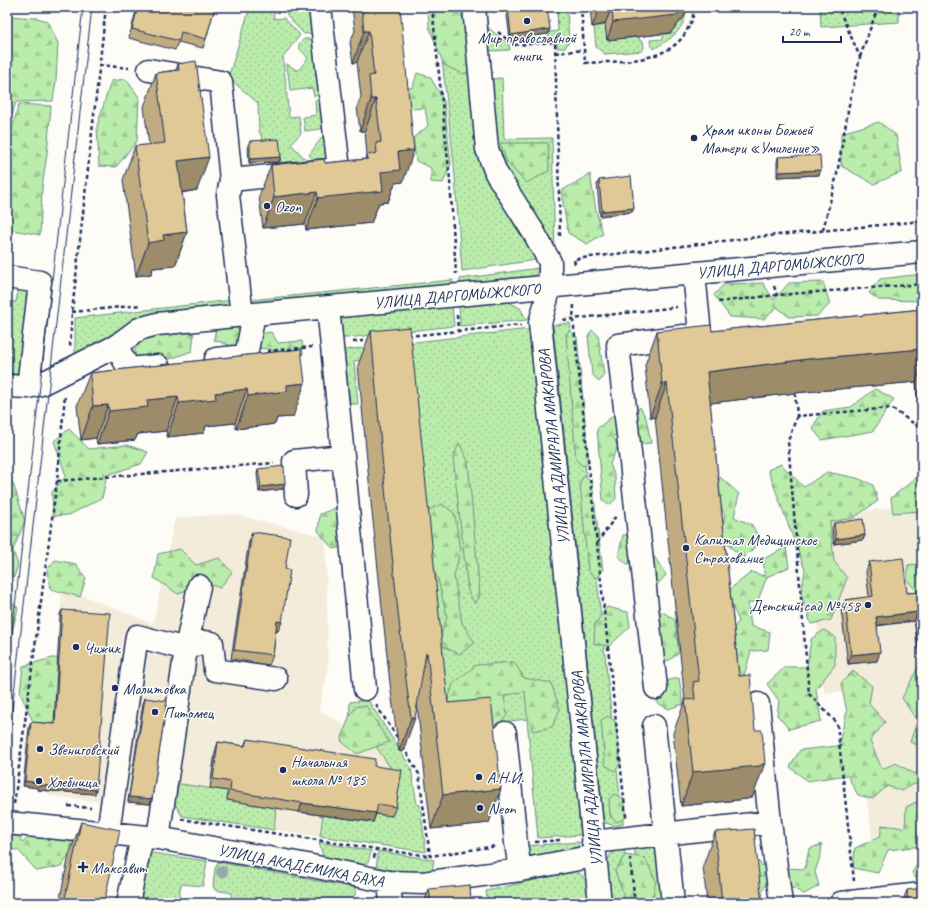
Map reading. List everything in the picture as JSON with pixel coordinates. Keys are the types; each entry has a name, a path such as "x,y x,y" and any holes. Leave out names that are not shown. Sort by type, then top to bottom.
{"street":[{"path":"231,180 339,169 320,7"},
{"name":"УЛИЦА АДМИРАЛА МАКАРОВА","path":"474,11 487,149 496,173 534,233 550,262 550,287 540,323 600,903"},
{"path":"149,70 221,82 231,180 228,194 248,314 246,356 199,361"},
{"name":"УЛИЦА ДАРГОМЫЖСКОГО","path":"17,387 41,384 116,346 140,329 157,324 248,314 922,252"},
{"path":"694,273 700,334"},
{"path":"7,277 40,282 17,387"},
{"path":"328,307 365,689"},
{"path":"656,688 618,345 723,332"},
{"path":"116,346 129,369 176,364"},
{"path":"296,495 294,461 343,456"},
{"path":"128,903 150,837 199,586"},
{"path":"108,832 137,636 186,649 203,642 212,643 215,670 276,679"},
{"path":"758,704 770,822 781,903"},
{"path":"654,726 673,903"},
{"path":"506,733 516,843 520,870"},
{"name":"УЛИЦА АКАДЕМИКА БАХА","path":"7,823 150,837 302,864 390,892 423,883 520,870 628,838 770,822"},
{"path":"851,903 922,894"}],"path":[{"path":"14,803 57,481 68,371 72,312 106,7"},
{"path":"432,7 450,180 458,331"},
{"path":"581,7 585,63 643,59 664,52 683,38 694,17 693,7"},
{"path":"838,7 860,57"},
{"path":"823,230 837,174 849,105 860,57 878,7"},
{"path":"474,11 514,45 555,42 560,236"},
{"path":"555,53 584,50"},
{"path":"99,64 149,70"},
{"path":"574,259 757,237 922,222"},
{"path":"635,903 573,318 777,295 922,284"},
{"path":"402,337 521,325"},
{"path":"261,352 371,340"},
{"path":"796,393 797,416 788,441 809,694 837,723 851,903"},
{"path":"797,416 891,408 922,429"},
{"path":"57,481 294,461"},
{"path":"365,689 398,738"},
{"path":"401,744 419,774 430,856 516,843 566,839"}],"shaded area":[{"name":"Детский сад №458","path":"922,504 922,842 873,848 853,691 824,693 806,518"},
{"path":"233,514 326,537 328,671 319,710 338,721 377,748 398,779 389,847 182,816 172,799 184,742 188,691 154,806 49,796 62,587 153,624 175,518"}],"green space":[{"path":"250,7 273,7 274,19 284,18 300,35 283,57 289,117 299,116 301,133 291,144 313,167 282,170 278,144 263,140 259,131 258,103 231,80 226,80 224,72 230,72"},
{"path":"286,7 316,7 318,33 304,34 287,16"},
{"path":"428,7 451,7 469,23 473,70 463,74 444,65 429,27"},
{"path":"436,7 465,7 505,200 536,260 462,271 454,164"},
{"path":"686,7 684,22 680,28 671,38 653,49 651,47 650,40 663,39 663,34 672,33 671,26"},
{"path":"820,7 899,7 899,22 821,27"},
{"path":"557,10 567,10 569,41 565,48 557,48 556,40 549,40 549,32 558,31"},
{"path":"7,16 37,18 47,21 58,43 56,81 53,101 16,102 11,118 7,117"},
{"path":"606,25 607,40 639,37 640,41 643,41 644,48 642,51 605,54 596,47 594,26"},
{"path":"486,26 509,45 510,50 489,51"},
{"path":"304,39 319,39 325,95 314,96 312,88 290,91 287,64 298,71 308,58 299,48 299,44"},
{"path":"417,73 430,77 444,101 451,164 443,183 431,182 431,168 416,161 413,138 428,126 425,108 409,109 403,89 413,87"},
{"path":"502,78 504,139 552,138 555,256 501,163 496,147 489,79"},
{"path":"126,79 139,97 137,141 116,167 99,166 97,126 111,81"},
{"path":"325,99 328,128 305,131 303,117 316,115 315,100"},
{"path":"19,104 51,106 47,154 42,187 40,235 7,229 7,164 12,129"},
{"path":"879,122 896,135 902,172 874,184 841,166 841,133"},
{"path":"329,135 327,160 320,165 309,155 323,136"},
{"path":"500,143 548,143 549,171 526,183 507,162"},
{"path":"590,174 596,210 603,234 587,244 568,233 561,191"},
{"path":"539,268 536,274 532,276 460,284 460,279"},
{"path":"922,274 922,301 879,300 869,293 880,279"},
{"path":"453,280 453,284 258,305 252,303 250,300"},
{"path":"823,282 830,304 817,316 789,317 777,307 764,319 730,317 714,295 724,284 763,283 774,300 789,283"},
{"path":"18,290 31,292 20,374 7,373 7,301 16,302"},
{"path":"233,300 231,305 227,308 75,356 75,318"},
{"path":"505,300 520,308 527,320 460,326 459,305"},
{"path":"452,306 454,326 337,339 338,322 346,316"},
{"path":"240,322 252,335 271,332 278,343 302,341 303,354 288,358 270,349 235,347 214,340 216,325"},
{"path":"570,323 623,821 623,824 616,826 605,823 603,815 553,325"},
{"path":"164,328 194,334 192,351 156,364 135,357 135,340"},
{"path":"530,329 581,835 538,838 527,719 441,729 401,356 354,361 358,404 350,404 344,350"},
{"path":"570,330 577,337 589,463 583,466 576,460 566,334"},
{"path":"592,330 598,335 604,375 599,382 592,374 588,336"},
{"path":"875,389 894,399 873,431 822,440 812,428 823,411 851,407"},
{"path":"640,407 646,418 651,443 642,444 622,428 613,437 618,446 610,464 615,477 616,499 609,505 603,501 597,429 615,414 628,420"},
{"path":"69,429 89,449 127,445 148,452 141,464 107,475 102,498 69,515 53,516 52,492 66,476 54,441"},
{"path":"459,443 468,461 480,596 475,604 468,591 453,458"},
{"path":"781,464 804,487 827,472 857,478 873,485 878,501 853,518 830,522 834,561 847,578 831,620 811,624 801,594 805,570 768,470"},
{"path":"922,473 922,511 893,513 891,498"},
{"path":"585,475 592,482 603,571 596,578 588,571 580,482"},
{"path":"720,477 739,494 734,517 752,525 761,541 744,558 720,539 725,515 714,493"},
{"path":"7,479 13,483 25,521 13,550 18,565 7,597"},
{"path":"442,504 455,514 460,552 454,576 462,623 475,643 459,654 438,644 447,617 438,579 428,562 425,512"},
{"path":"341,506 351,545 333,549 318,531 320,514"},
{"path":"623,535 633,536 638,557 654,556 666,575 657,585 647,580 638,562 627,564 618,556"},
{"path":"786,547 789,567 767,577 758,600 748,604 751,626 770,632 768,650 751,651 744,676 732,676 728,636 739,621 726,592 752,572 764,576 764,559"},
{"path":"180,549 196,565 219,558 232,572 220,588 203,582 178,594 154,578 158,554"},
{"path":"55,560 76,564 86,578 80,597 50,589 47,570"},
{"path":"919,564 922,566 922,589 917,591 907,580 908,565"},
{"path":"7,598 18,608 11,636 7,640"},
{"path":"607,607 628,612 630,627 609,646 594,644 595,624"},
{"path":"663,612 675,620 679,653 668,661 653,654 649,613"},
{"path":"824,630 835,637 835,665 816,689 821,721 789,729 777,715 779,701 767,684 785,667 807,667 811,639"},
{"path":"52,658 69,659 62,729 36,728 20,693 23,666"},
{"path":"514,662 524,678 551,683 560,709 552,727 533,731 527,714 525,691 504,696 507,715 497,727 483,720 444,713 453,684 476,665"},
{"path":"922,664 922,747 910,742 917,721 902,698 919,665"},
{"path":"853,671 872,686 869,704 885,722 870,741 882,769 896,763 915,774 922,767 922,785 914,784 902,791 887,786 873,799 858,795 847,775 807,781 790,767 800,750 838,746 847,712 841,683"},
{"path":"679,678 683,704 669,709 657,703 669,680"},
{"path":"368,700 411,768 417,804 420,805 426,852 320,836 323,815 374,814 392,816 398,779 377,748 349,728 350,702"},
{"path":"357,706 366,706 389,742 357,754 341,741 349,717"},
{"path":"608,716 615,721 621,762 615,771 605,765 601,720"},
{"path":"174,783 228,791 227,800 276,808 274,830 182,816 172,799"},
{"path":"614,794 624,799 627,817 617,822 610,816 609,799"},
{"path":"916,802 922,808 922,846 888,850 878,873 853,868 855,848 880,837 882,825 905,828 906,807"},
{"path":"38,832 89,836 72,849 62,866 37,871 18,850 7,849 7,833 18,834 22,842"},
{"path":"319,842 371,851 367,867 327,859 323,856"},
{"path":"579,842 578,846 573,850 530,859 525,846"},
{"path":"634,844 649,845 657,851 661,861 666,903 640,903"},
{"path":"822,844 821,853 815,872 819,886 804,894 787,885 785,868 805,869 809,849"},
{"path":"624,846 630,903 612,903 607,861 611,854"},
{"path":"378,851 434,860 432,872 394,872 376,869"},
{"path":"151,853 207,861 203,886 181,884 178,903 134,903 148,856"},
{"path":"625,855 645,858 656,881 652,899 654,903 624,903 625,898 615,871"},
{"path":"758,861 772,875 762,891 763,903 757,903 752,867"},
{"path":"919,861 922,861 922,886 912,873"},
{"path":"218,862 357,888 355,895 348,903 230,903 232,893 215,890 213,886 215,869"},
{"path":"575,871 583,877 587,884 589,903 488,903 486,891"}],"building":[{"path":"138,7 215,7 206,39 181,32 179,41 132,29"},
{"path":"367,7 400,7 414,150 398,152 400,170 381,172 383,191 318,198 317,192 274,197 271,165 324,159 325,163 368,159 367,155 377,153 376,143 381,142 376,99 371,99 369,76 374,75 369,31 364,31 362,11 367,10"},
{"name":"Мир православной книги","path":"508,7 547,7 550,29 511,35"},
{"path":"612,7 684,7 677,15 613,22"},
{"path":"196,61 209,157 178,161 187,232 163,235 164,240 148,243 135,146 165,143 156,73 179,70 178,64"},
{"path":"279,139 281,157 250,159 250,141"},
{"path":"820,155 821,170 779,172 778,157"},
{"path":"631,176 634,208 602,211 599,180"},
{"path":"922,309 922,349 808,359 707,372 739,676 750,675 755,730 762,730 765,763 759,766 693,772 685,700 695,699 693,682 699,681 667,383 662,384 657,331 711,325 712,331"},
{"path":"410,327 448,703 491,699 501,789 443,795 427,653 415,718 411,718 402,650 383,469 371,331"},
{"path":"301,349 305,383 287,385 287,391 248,396 247,389 215,393 216,399 179,403 178,397 147,400 148,407 109,411 108,405 93,406 90,373"},
{"path":"284,466 285,484 261,487 258,469"},
{"path":"863,519 865,535 836,539 834,523"},
{"path":"252,532 290,537 285,569 290,570 282,622 277,621 273,655 234,650"},
{"path":"903,558 907,593 922,592 922,646 918,612 876,617 880,652 851,655 845,600 873,596 869,562"},
{"path":"62,610 110,613 96,790 38,785 39,783 25,781 31,722 55,724"},
{"path":"145,698 167,701 152,799 129,797"},
{"path":"247,739 375,759 374,766 402,770 396,807 378,804 376,813 230,791 231,782 213,779 218,742 245,746"},
{"path":"81,822 120,830 104,903 64,903"},
{"path":"754,829 762,903 722,903 715,832"},
{"path":"470,885 471,903 431,903 429,889"},
{"path":"922,888 922,903 908,903 907,890"}],"tram line":[{"path":"7,677 83,7"},
{"path":"7,754 92,7"}],"place":[{"name":"Мир православной книги","path":"527,21"},
{"name":"Храм иконы Божьей Матери «Умиление»","path":"694,138"},
{"name":"Ozon","path":"267,206"},
{"name":"Капитал Медицинское Страхование","path":"686,548"},
{"name":"Детский сад №458","path":"868,605"},
{"name":"Чижик","path":"76,647"},
{"name":"Молитовка","path":"115,688"},
{"name":"Питомец","path":"155,712"},
{"name":"Звениговский","path":"40,749"},
{"name":"Начальная школа № 185","path":"283,770"},
{"name":"А.Н.И.","path":"479,777"},
{"name":"Хлебница","path":"39,781"},
{"name":"Neon","path":"480,808"},
{"name":"Максавит","path":"83,867"}]}
